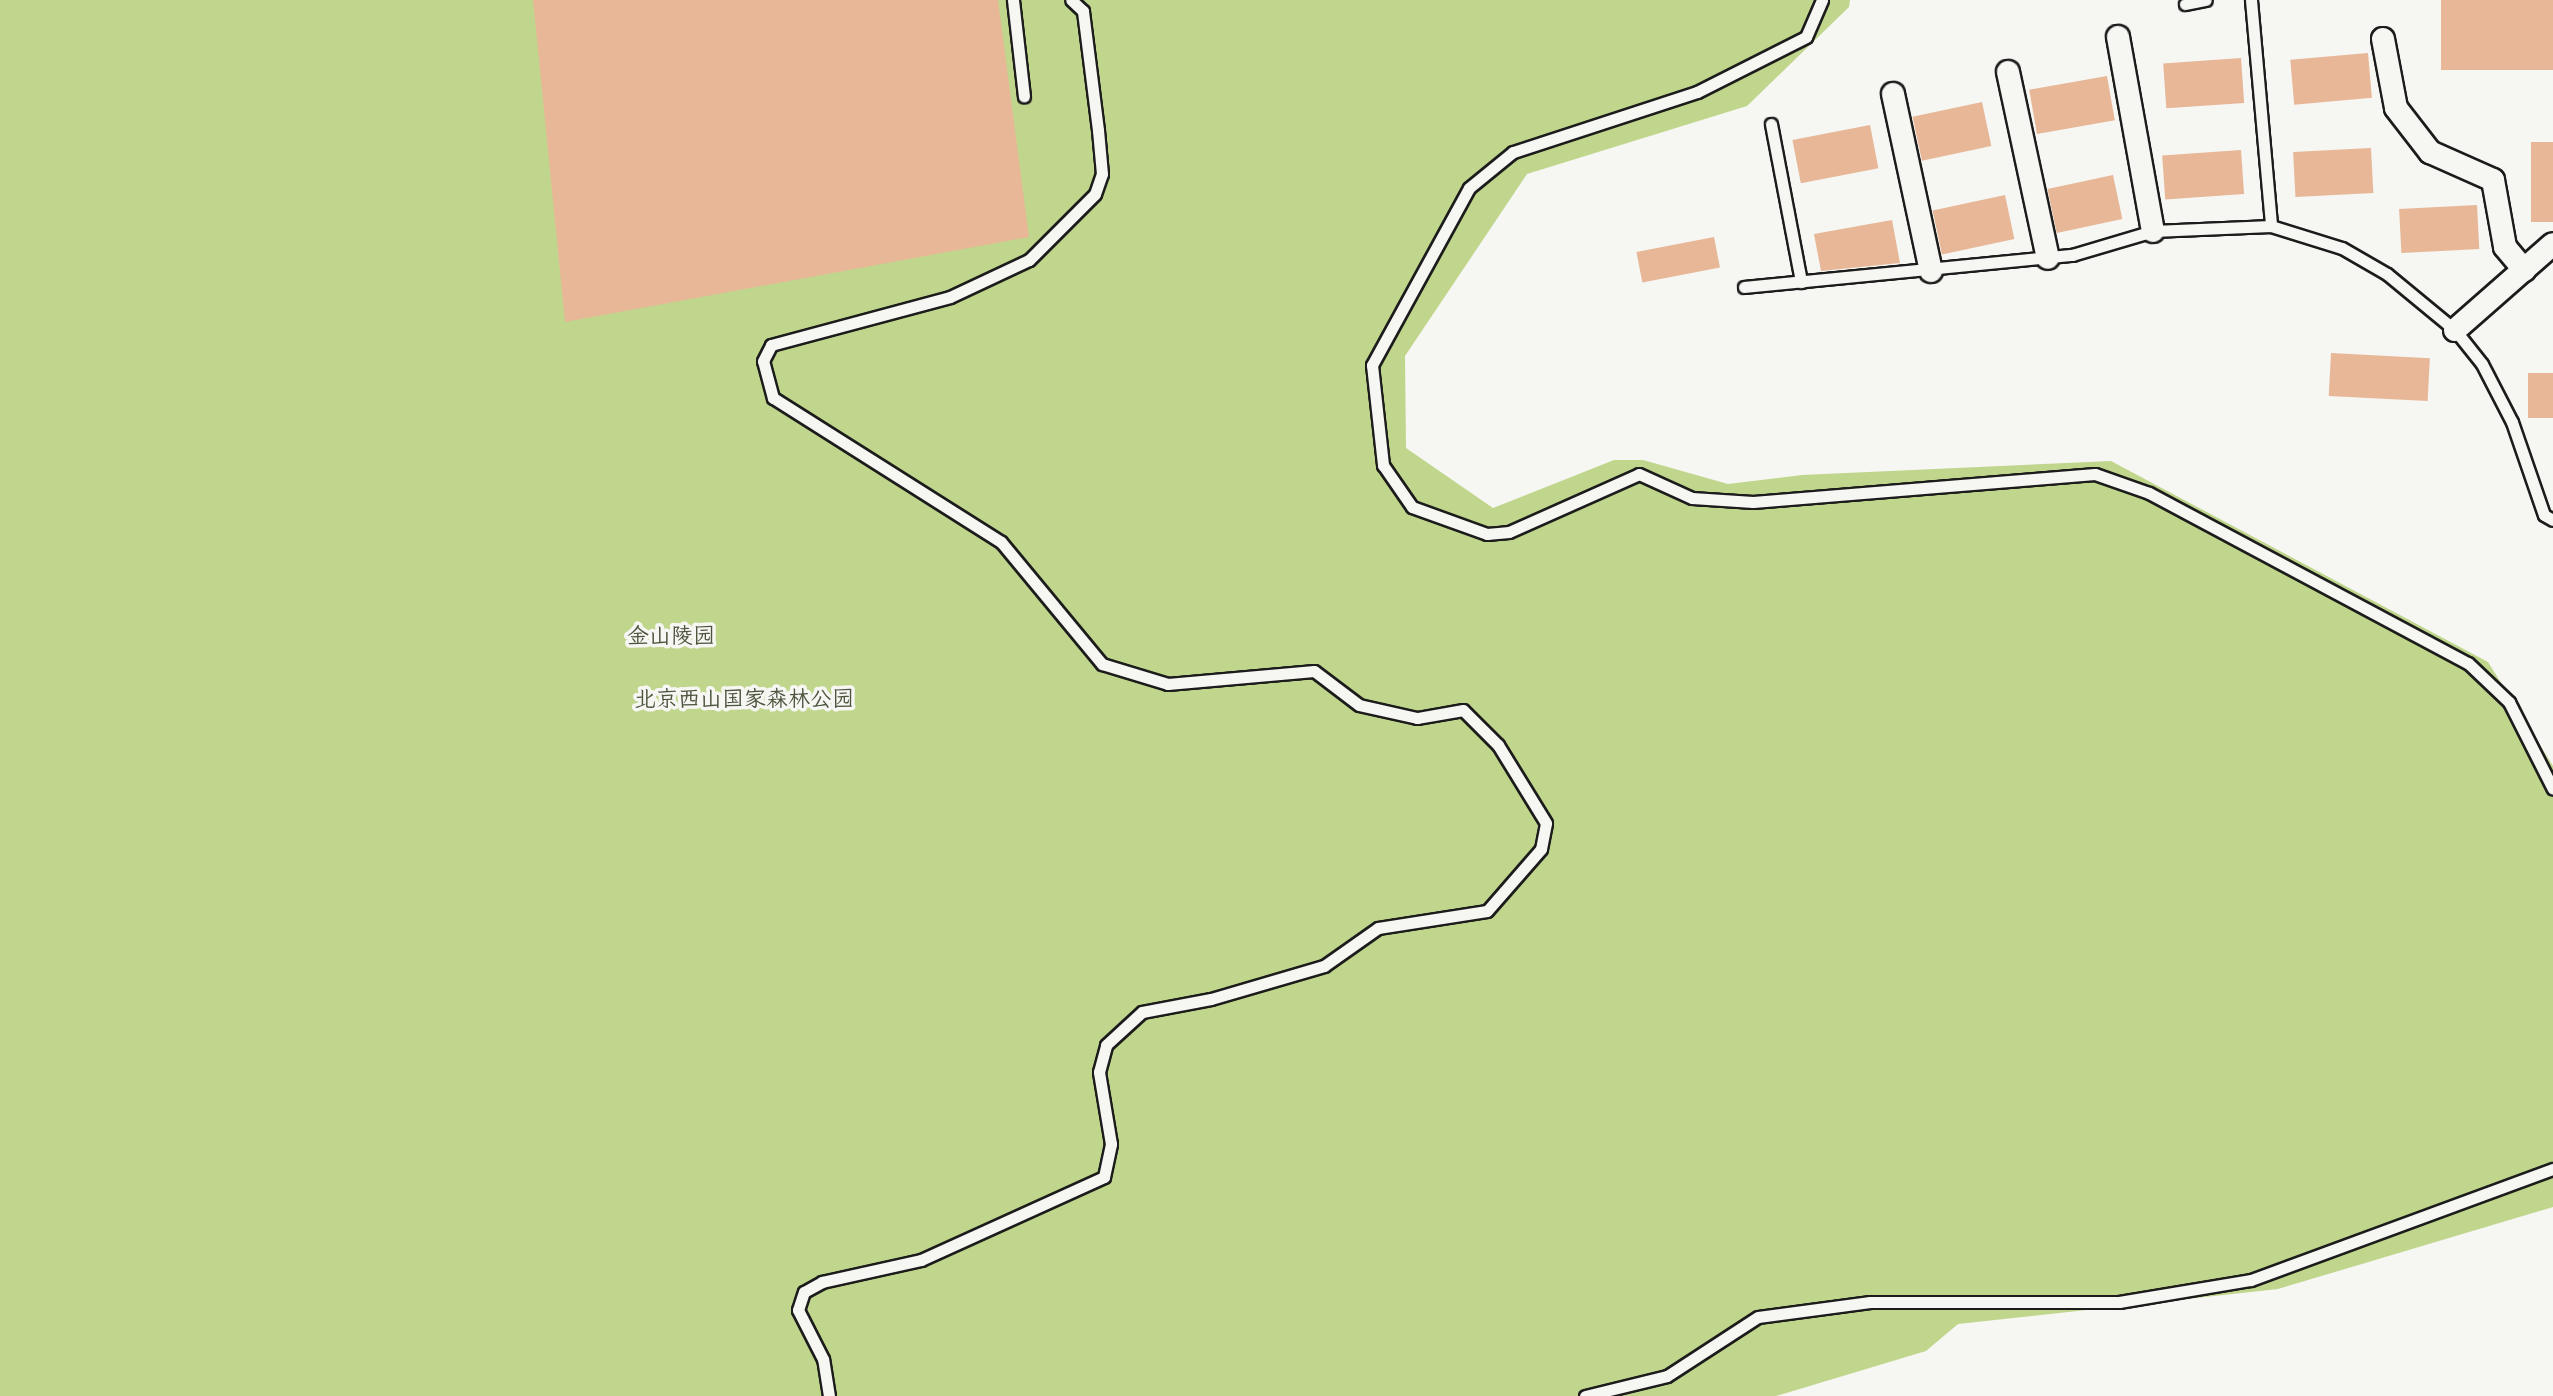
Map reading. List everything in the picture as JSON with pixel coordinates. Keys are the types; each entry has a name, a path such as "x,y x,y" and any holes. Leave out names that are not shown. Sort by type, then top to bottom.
{"street":[{"path":"2118,37 2153,231"},
{"path":"2383,39 2396,108 2430,152 2493,180 2505,247 2524,270"},
{"path":"2008,72 2048,258"},
{"path":"1893,94 1931,271"},
{"path":"2455,330 2553,244"}],"lane":[{"path":"1013,0 1024,96"},
{"path":"829,1396 823,1359 798,1310 804,1292 822,1282 921,1260 1104,1177 1111,1144 1099,1072 1106,1045 1142,1012 1211,999 1324,966 1378,928 1487,911 1541,849 1544,836 1546,823 1498,745 1463,710 1417,718 1359,705 1314,671 1168,684 1102,664 1001,542 773,398 763,361 771,345 950,297 1029,260 1095,194 1102,174 1097,115 1083,11 1071,0"},
{"path":"1822,0 1806,37 1697,92 1513,152 1469,188 1372,365 1383,465 1412,507 1487,534 1509,532 1639,474 1692,498 1753,502 2095,474 2149,493 2468,663 2509,702 2553,789"},
{"path":"2185,4 2206,0"},
{"path":"2251,0 2271,226"},
{"path":"1771,124 1801,282"},
{"path":"1744,287 2048,258 2153,231 2271,226 2353,254 2387,274 2455,330 2482,364 2512,422 2544,515 2553,520"},
{"path":"1585,1396 1667,1376 1758,1317 1870,1302 2119,1302 2251,1280 2553,1169"}],"green space":[{"name":"北京西山国家森林公园","path":"0,0 1850,0 1849,7 1747,106 1527,174 1405,356 1406,448 1493,508 1614,460 1643,460 1728,484 1802,475 2111,461 2488,662 2553,766 2553,1207 2278,1289 1958,1324 1926,1351 1776,1396 0,1396"}],"building":[{"path":"533,0 998,0 1029,237 565,322"},
{"path":"2441,0 2553,0 2553,70 2441,70"},
{"path":"2368,53 2372,98 2294,105 2290,60"},
{"path":"2241,58 2244,103 2166,108 2163,63"},
{"path":"2107,76 2115,120 2037,134 2029,90"},
{"path":"1982,102 1991,146 1922,161 1913,117"},
{"path":"1870,125 1878,168 1801,183 1792,140"},
{"path":"2531,142 2553,142 2553,222 2531,222"},
{"path":"2371,148 2373,193 2295,197 2293,152"},
{"path":"2241,150 2244,194 2165,199 2162,156"},
{"path":"2113,175 2122,219 2057,233 2047,189"},
{"path":"2005,195 2014,239 1942,254 1933,210"},
{"path":"2477,205 2479,249 2401,253 2399,209"},
{"path":"1892,220 1900,263 1821,271 1814,234"},
{"path":"1714,237 1720,267 1642,283 1636,252"},
{"path":"2331,353 2430,358 2428,401 2329,396"},
{"path":"2528,373 2553,373 2553,418 2528,418"}],"park label":[{"name":"金山陵园","path":"671,634"}]}
